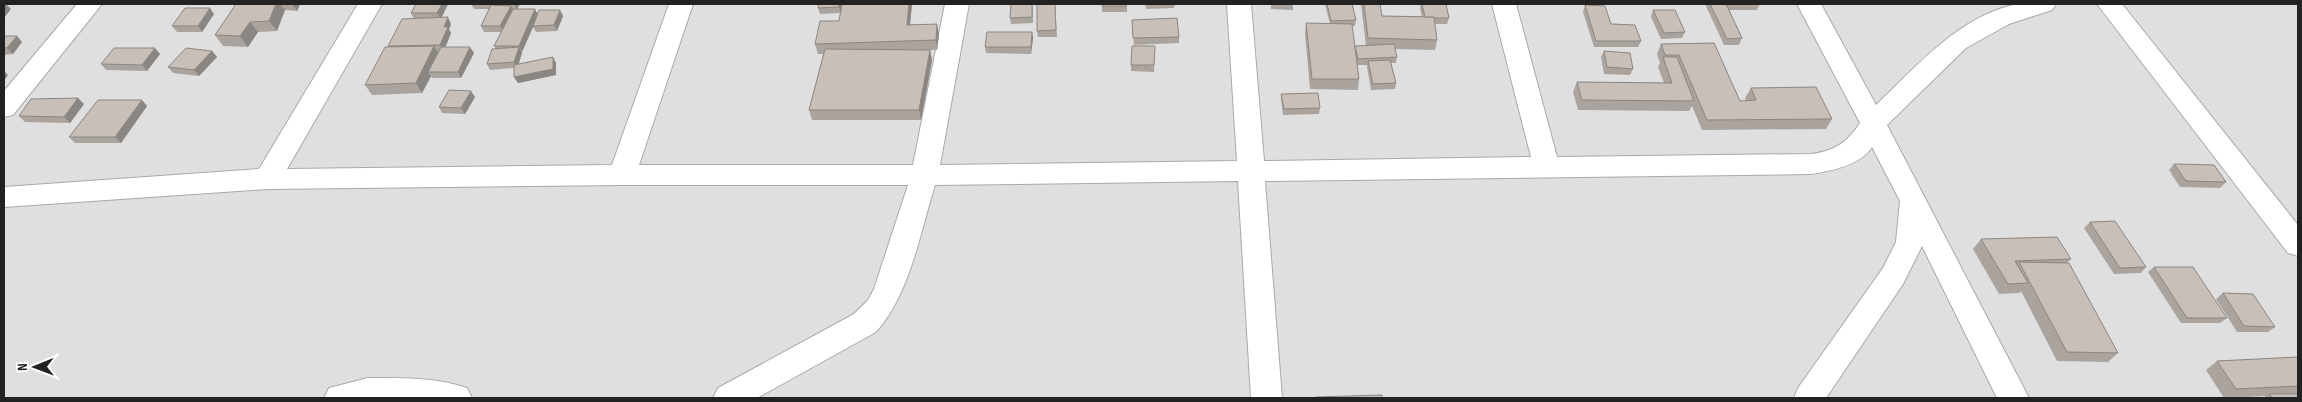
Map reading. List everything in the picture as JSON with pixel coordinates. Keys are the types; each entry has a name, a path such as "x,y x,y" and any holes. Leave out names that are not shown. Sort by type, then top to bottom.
{"street":[{"path":"4,108 90,4"},
{"path":"267,179 370,4"},
{"path":"622,175 681,4"},
{"path":"729,398 864,323 878,309 888,290 925,175 957,4"},
{"path":"1239,4 1267,398"},
{"path":"1504,4 1547,168"},
{"path":"1810,4 1873,123 2013,398"},
{"path":"4,197 267,179 1252,172 1825,162 1840,157 1860,144 1873,123 1957,42 2000,18 2044,4"},
{"path":"2109,4 2298,245"},
{"path":"1809,398 1893,276 1910,242 1913,202"},
{"path":"340,398 368,391 418,392 456,398"}],"shaded area":[{"path":"4,4 2298,4 2298,398 4,398"}],"building":[{"path":"236,4 276,4 269,21 250,22 240,36 215,35"},
{"path":"416,4 442,4 437,13 411,13"},
{"path":"819,4 839,4 839,7 818,8"},
{"path":"842,4 909,4 907,25 937,24 936,40 815,44 820,21 839,21"},
{"path":"1011,4 1032,4 1032,17 1010,18"},
{"path":"1037,4 1055,4 1056,30 1037,31"},
{"path":"1102,4 1126,4 1126,6 1102,6"},
{"path":"1327,4 1352,4 1356,20 1331,21"},
{"path":"1364,4 1380,4 1382,16 1434,17 1437,40 1368,38"},
{"path":"1422,4 1446,4 1449,18 1425,17"},
{"path":"1710,4 1726,4 1742,38 1727,39"},
{"path":"491,5 511,6 500,26 481,26"},
{"path":"1585,5 1605,6 1611,24 1635,25 1641,41 1596,41"},
{"path":"185,8 210,8 198,26 172,26"},
{"path":"513,9 535,9 519,46 494,46"},
{"path":"539,10 560,10 554,25 533,26"},
{"path":"1653,10 1675,10 1685,32 1664,33"},
{"path":"448,17 444,27 448,27 440,45 388,46 402,19"},
{"path":"1177,18 1179,37 1133,38 1132,20"},
{"path":"1306,23 1352,24 1359,79 1312,79"},
{"path":"987,32 1032,32 1031,47 985,47"},
{"path":"4,36 17,36 7,48 4,48"},
{"path":"1714,43 1740,101 1756,100 1751,88 1816,87 1832,119 1707,120 1679,55 1665,55 1661,44"},
{"path":"1394,44 1397,57 1358,59 1355,46"},
{"path":"434,46 416,83 365,85 385,47"},
{"path":"1132,46 1155,46 1154,65 1131,65"},
{"path":"441,47 470,47 458,72 428,72"},
{"path":"519,47 514,62 487,64 492,49"},
{"path":"114,48 155,48 142,65 101,64"},
{"path":"186,48 212,51 194,70 168,67"},
{"path":"825,49 930,50 919,110 809,110"},
{"path":"1604,51 1630,53 1633,69 1607,67"},
{"path":"553,57 553,69 514,77 514,65"},
{"path":"1663,57 1677,57 1694,101 1582,100 1577,82 1672,83"},
{"path":"1390,60 1396,83 1373,84 1368,61"},
{"path":"449,90 471,91 461,108 439,107"},
{"path":"1318,93 1320,108 1284,109 1281,94"},
{"path":"78,98 64,117 19,116 31,99"},
{"path":"98,100 142,100 115,137 69,137"},
{"path":"2174,164 2214,165 2226,182 2186,181"},
{"path":"2115,221 2146,267 2120,268 2090,222"},
{"path":"2057,237 2071,259 2015,261 2028,283 2008,284 1981,239"},
{"path":"2019,262 2069,263 2118,353 2067,352"},
{"path":"2154,267 2193,267 2227,318 2187,318"},
{"path":"2223,293 2253,294 2275,327 2244,326"},
{"path":"2298,357 2298,386 2236,389 2217,361"},
{"path":"2269,394 2298,394 2298,398 2272,398"},
{"path":"1382,395 1382,398 1316,398 1316,397"}]}
